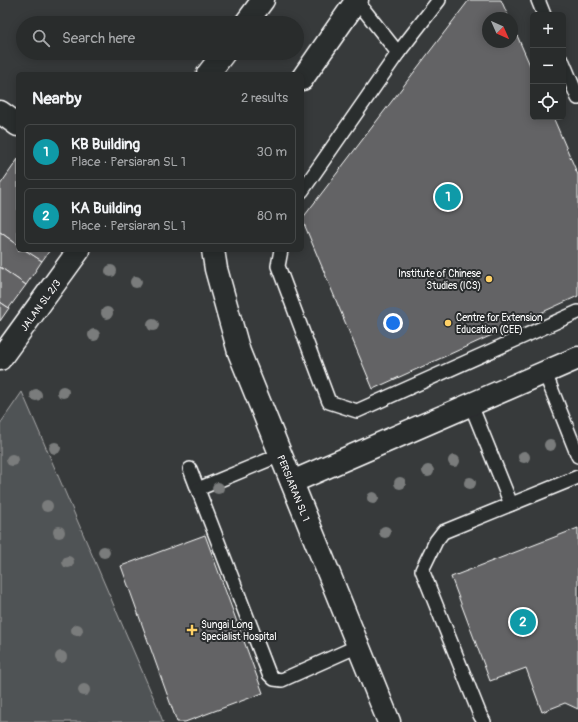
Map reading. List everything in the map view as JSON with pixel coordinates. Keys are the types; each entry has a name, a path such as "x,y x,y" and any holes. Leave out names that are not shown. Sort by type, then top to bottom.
{"street":[{"path":"251,16 263,0"},
{"path":"304,76 357,0"},
{"path":"210,72 219,60"},
{"path":"0,112 16,124"},
{"name":"JALAN SL 2/3","path":"0,359 78,252"},
{"name":"PERSIARAN SL 1","path":"212,252 239,352 389,722"},
{"path":"292,482 578,358"}],"lane":[{"path":"357,0 398,53"},
{"path":"304,188 398,53 438,0"},
{"path":"538,0 543,12"},
{"path":"566,69 578,98"},
{"path":"280,252 278,266 329,402 357,410 578,312"},
{"path":"545,373 578,456"},
{"path":"471,405 511,504"},
{"path":"198,489 280,455"},
{"path":"190,469 269,674 274,679 282,680 358,646"},
{"path":"484,722 422,570 442,532 578,477"}],"shaded area":[{"path":"22,392 163,722 0,722 0,424"}],"building":[{"path":"469,0 501,0 506,12 482,12 482,48 518,48 518,38 530,65 530,120 554,120 578,175 578,296 373,389 304,224 304,216"},
{"path":"16,162 16,244 0,232 0,185"},
{"path":"0,232 16,244 16,252 28,252 42,261 26,285 0,267"},
{"path":"28,252 49,252 42,261"},
{"path":"0,267 26,285 9,308 0,302"},
{"path":"0,302 9,308 0,321"},
{"path":"578,528 578,709 565,703 542,712 526,668 490,681 451,577"},
{"name":"Sungai Long Specialist Hospital","path":"205,535 263,693 185,722 177,722 121,566"}],"place":[{"name":"KB Building","path":"448,197"},
{"name":"Institute of Chinese Studies (ICS)","path":"489,279"},
{"name":"Centre for Extension Education (CEE)","path":"448,323"},
{"name":"KA Building","path":"523,622"},
{"name":"Sungai Long Specialist Hospital","path":"192,630"}]}
